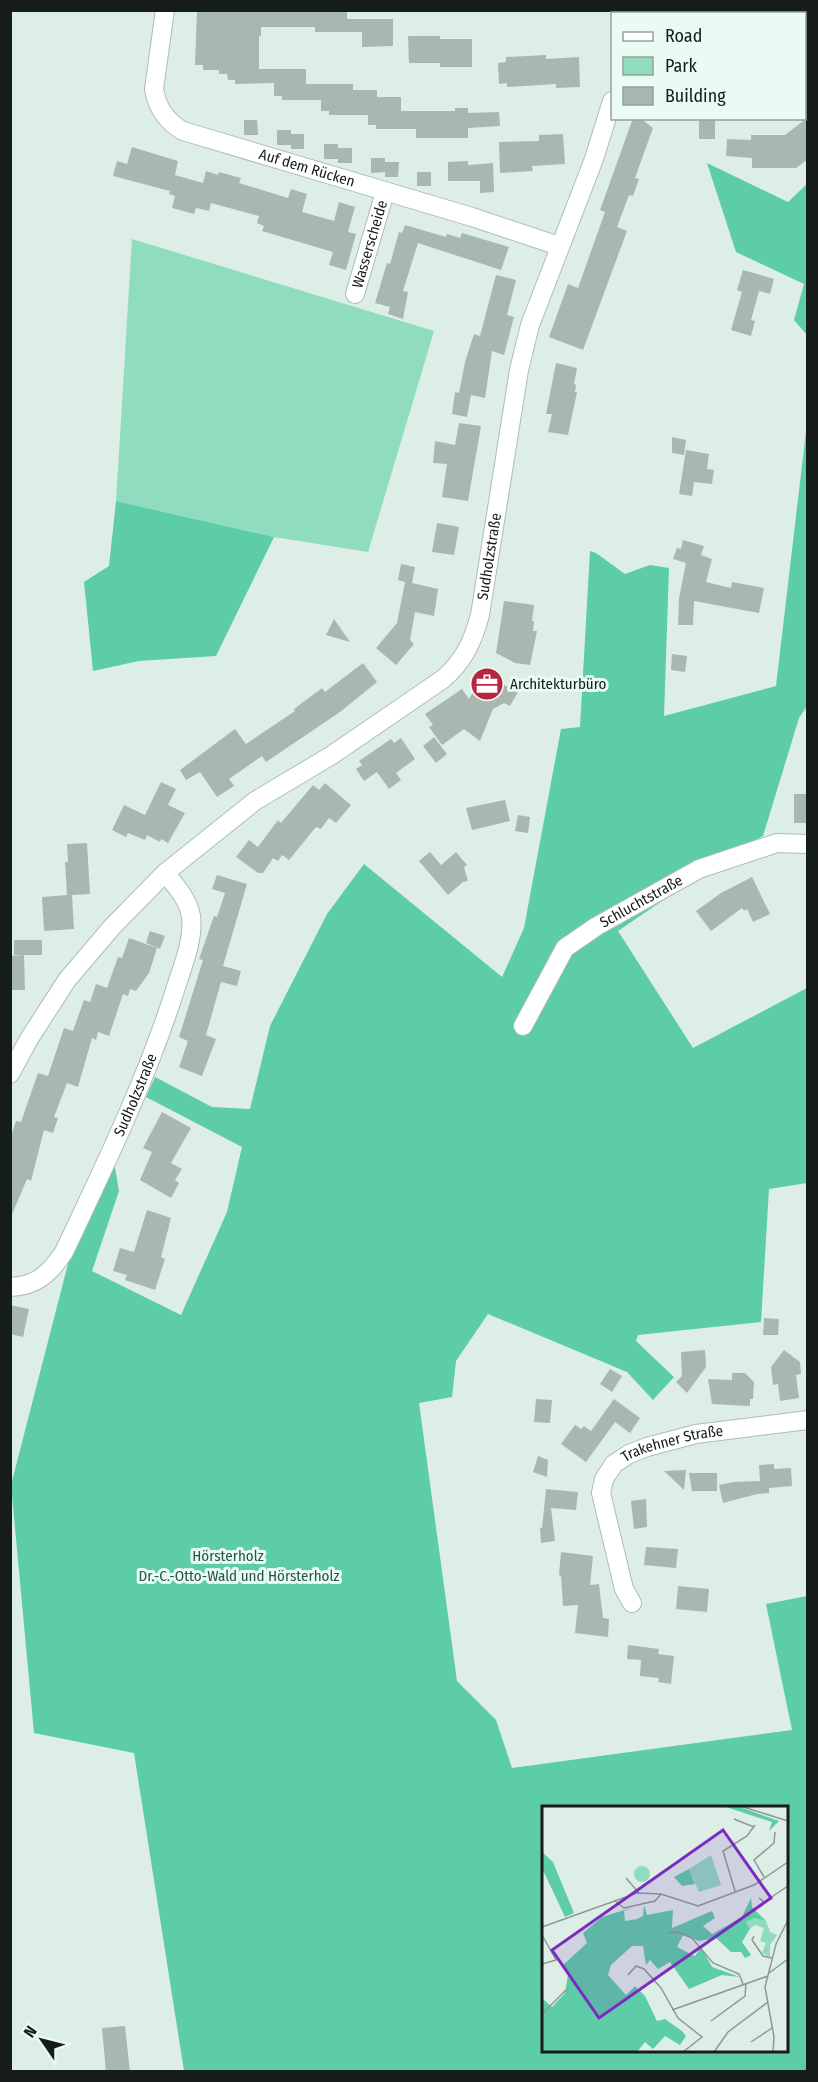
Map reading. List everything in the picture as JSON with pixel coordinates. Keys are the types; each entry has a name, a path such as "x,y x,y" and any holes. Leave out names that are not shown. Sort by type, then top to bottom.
{"street":[{"name":"Auf dem Rücken","path":"165,10 154,89 158,106 172,124 183,131 472,217 559,246"},
{"name":"Sudholzstraße","path":"10,1074 29,1039 67,980 112,927 165,873 255,801 332,755 443,679 466,654 480,615 519,369 530,325 594,159 611,104"},
{"name":"Wasserscheide","path":"355,294 385,192"},
{"name":"Schluchtstraße","path":"523,1026 565,948 597,926 699,869 777,843 807,844"},
{"name":"Sudholzstraße","path":"10,1287 19,1287 40,1280 52,1269 64,1252 126,1121 157,1043 190,936 191,916 186,902 165,873"},
{"name":"Trakehner Straße","path":"632,1603 624,1589 601,1493 604,1479 614,1464 628,1454 681,1437 807,1420"}],"green space":[{"path":"707,163 788,202 807,184 807,335 794,320 804,284 736,252"},
{"path":"132,239 434,331 368,552 274,537 116,501"},
{"name":"Hörsterholz","path":"807,423 807,706 799,718 763,836 737,850 618,931 693,1048 807,988 807,1183 769,1189 761,1322 638,1335 636,1341 674,1377 653,1400 627,1372 488,1314 456,1361 452,1397 419,1403 457,1681 496,1720 512,1768 792,1730 766,1604 807,1596 807,2071 184,2071 134,1753 34,1733 11,1485 69,1260 114,1162 119,1191 92,1271 181,1315 227,1212 242,1147 146,1097 155,1077 212,1107 250,1109 270,1026 327,914 364,864 502,977 524,928 561,729 580,727 590,551 625,574 650,565 669,568 664,716 776,686"},
{"path":"116,501 274,537 216,656 139,661 93,671 84,582 109,566"}],"building":[{"path":"197,10 347,10 347,19 393,19 393,46 362,47 362,32 315,32 315,27 261,27 259,69 306,69 306,84 353,84 353,90 377,90 377,97 401,97 401,111 455,111 455,108 468,108 468,113 499,112 500,126 468,128 468,138 416,138 416,129 376,129 376,125 368,125 368,115 329,115 329,111 321,111 321,100 282,100 282,96 274,96 274,83 235,84 235,80 228,80 227,74 219,74 219,70 203,70 203,65 195,65"},
{"path":"408,36 472,39 472,67 440,67 440,63 409,63"},
{"path":"546,55 546,59 579,57 580,87 556,88 556,84 507,87 507,83 499,84 498,63 506,62 506,57"},
{"path":"806,119 807,160 796,168 752,168 752,158 726,156 727,139 751,140 751,135 785,135"},
{"path":"244,120 257,120 258,135 244,135"},
{"path":"632,120 643,120 653,128 635,178 639,179 633,196 629,195 617,227 627,231 583,350 549,337 568,284 578,288 605,212 600,210"},
{"path":"699,120 715,120 715,139 699,139"},
{"path":"277,130 291,130 291,134 304,134 304,149 291,149 291,145 277,145"},
{"path":"563,134 565,164 532,166 533,171 500,173 499,142 539,141 539,135"},
{"path":"324,144 338,144 338,148 352,148 352,163 338,163 338,159 324,159"},
{"path":"132,147 178,161 175,175 203,183 206,171 218,175 219,172 241,178 239,183 288,198 291,189 307,194 302,212 334,221 339,202 355,207 348,232 356,234 346,270 329,265 333,252 262,231 264,226 257,223 259,216 211,203 209,211 196,208 194,214 172,208 175,196 169,194 170,191 113,176 117,161 127,164"},
{"path":"371,158 385,158 385,162 399,162 398,177 385,177 385,172 371,173"},
{"path":"468,161 468,165 493,163 494,192 480,193 480,181 448,181 448,162"},
{"path":"417,172 431,172 431,186 417,186"},
{"path":"405,225 446,237 447,234 460,238 462,233 509,247 501,270 418,243 403,291 408,292 403,319 388,314 390,307 375,303 387,263 390,264 399,232 402,233"},
{"path":"743,270 774,279 770,294 759,291 751,320 755,321 751,336 731,330 742,292 737,290"},
{"path":"496,275 516,280 507,315 514,317 504,355 492,351 485,398 471,395 467,417 452,414 455,392 459,393 465,362 474,334 480,336"},
{"path":"556,363 577,368 574,384 576,385 575,392 577,392 568,435 548,432 552,414 546,414"},
{"path":"459,423 481,426 468,501 442,497 447,464 433,463 435,441 455,445"},
{"path":"672,437 686,440 684,455 672,453"},
{"path":"686,450 709,454 707,469 714,470 712,484 694,482 692,496 679,494"},
{"path":"437,523 459,527 454,555 432,552"},
{"path":"683,540 704,546 701,555 712,559 706,582 731,588 732,582 764,588 759,613 694,601 693,625 678,625 679,598 686,563 673,559 677,548 681,549"},
{"path":"401,564 415,567 412,583 438,589 434,616 415,612 410,640 414,644 396,665 376,648 397,623 405,582 398,580"},
{"path":"504,601 534,605 533,631 537,631 530,665 515,663 496,653"},
{"path":"334,619 350,642 326,635"},
{"path":"672,654 687,656 685,672 671,670"},
{"path":"363,663 377,682 340,712 266,762 262,756 229,779 234,786 217,797 200,772 186,780 180,770 235,729 246,744 295,711 294,709 322,688 325,692"},
{"path":"483,674 518,692 510,706 504,703 493,709 480,741 464,729 442,745 429,727 433,725 425,714 462,689 469,699"},
{"path":"434,737 447,754 436,763 423,746"},
{"path":"401,738 415,759 396,773 401,780 389,789 377,772 364,781 356,769 362,765 359,761 391,739 394,743"},
{"path":"161,782 176,789 168,805 185,813 168,843 161,839 160,842 147,835 145,840 128,833 126,837 112,830 124,805 145,815"},
{"path":"325,783 351,805 336,823 329,818 321,829 316,827 289,860 282,855 278,861 273,858 263,873 258,873 236,857 249,840 258,847 278,820 281,823 313,785 319,790"},
{"path":"794,794 807,794 807,823 794,823"},
{"path":"505,800 510,821 472,830 466,808"},
{"path":"518,815 530,817 528,833 515,831"},
{"path":"87,843 90,894 72,895 74,929 44,931 42,897 67,895 65,862 68,862 67,844"},
{"path":"430,852 441,865 456,852 467,865 464,867 468,881 463,882 448,895 419,861"},
{"path":"217,875 247,884 223,966 241,971 237,986 221,982 206,1035 216,1039 202,1076 179,1067 188,1041 179,1037 203,960 199,959 214,916 217,917 225,893 212,889"},
{"path":"752,877 770,914 753,922 747,909 744,911 742,908 711,931 696,911 721,893"},
{"path":"150,931 165,936 160,949 146,943"},
{"path":"129,938 157,948 149,973 136,991 130,989 128,996 123,994 109,1036 98,1032 96,1040 92,1038 78,1087 67,1083 54,1117 58,1118 53,1133 44,1130 31,1181 27,1179 10,1219 10,1139 16,1121 21,1122 38,1073 48,1076 64,1028 73,1031 84,1000 90,1002 96,984 107,988 118,957 122,958"},
{"path":"14,940 42,940 42,955 14,955"},
{"path":"24,955 25,990 10,990 10,956"},
{"path":"162,1112 191,1128 171,1163 182,1169 175,1180 179,1183 171,1198 140,1180 152,1152 143,1148"},
{"path":"147,1210 171,1218 161,1257 165,1259 155,1290 125,1280 127,1275 113,1271 120,1248 134,1252"},
{"path":"10,1305 29,1309 23,1337 10,1334"},
{"path":"764,1318 779,1319 778,1335 763,1335"},
{"path":"705,1350 706,1367 687,1393 676,1382 682,1376 681,1352"},
{"path":"784,1350 800,1362 801,1374 796,1375 799,1398 780,1401 778,1384 773,1385 771,1367"},
{"path":"610,1369 622,1376 612,1392 600,1384"},
{"path":"732,1373 745,1373 754,1382 753,1399 750,1399 750,1406 712,1404 708,1379 732,1380"},
{"path":"536,1399 552,1400 550,1423 534,1422"},
{"path":"614,1399 640,1418 630,1433 615,1422 586,1462 561,1444 575,1425 581,1429 584,1426 591,1431"},
{"path":"538,1456 548,1460 547,1477 533,1472"},
{"path":"774,1464 774,1469 791,1468 792,1486 769,1488 769,1493 723,1503 719,1485 760,1481 759,1465"},
{"path":"686,1470 684,1490 664,1471"},
{"path":"689,1473 717,1473 717,1491 692,1491"},
{"path":"546,1489 578,1492 576,1510 551,1508 555,1541 541,1543 540,1528 542,1528"},
{"path":"646,1499 647,1527 634,1529 631,1501"},
{"path":"646,1547 678,1549 676,1568 644,1565"},
{"path":"561,1552 593,1556 590,1585 599,1584 603,1618 609,1619 608,1637 575,1633 578,1605 563,1606 561,1576 559,1575"},
{"path":"678,1586 709,1589 707,1612 676,1609"},
{"path":"628,1645 659,1649 658,1654 674,1656 671,1684 658,1682 659,1678 640,1676 641,1660 627,1659"},
{"path":"125,2026 130,2072 106,2072 102,2028"}],"place":[{"name":"Architekturbüro","path":"487,684"}],"park label":[{"name":"Dr.-C.-Otto-Wald und Hörsterholz","path":"239,1576"}]}
